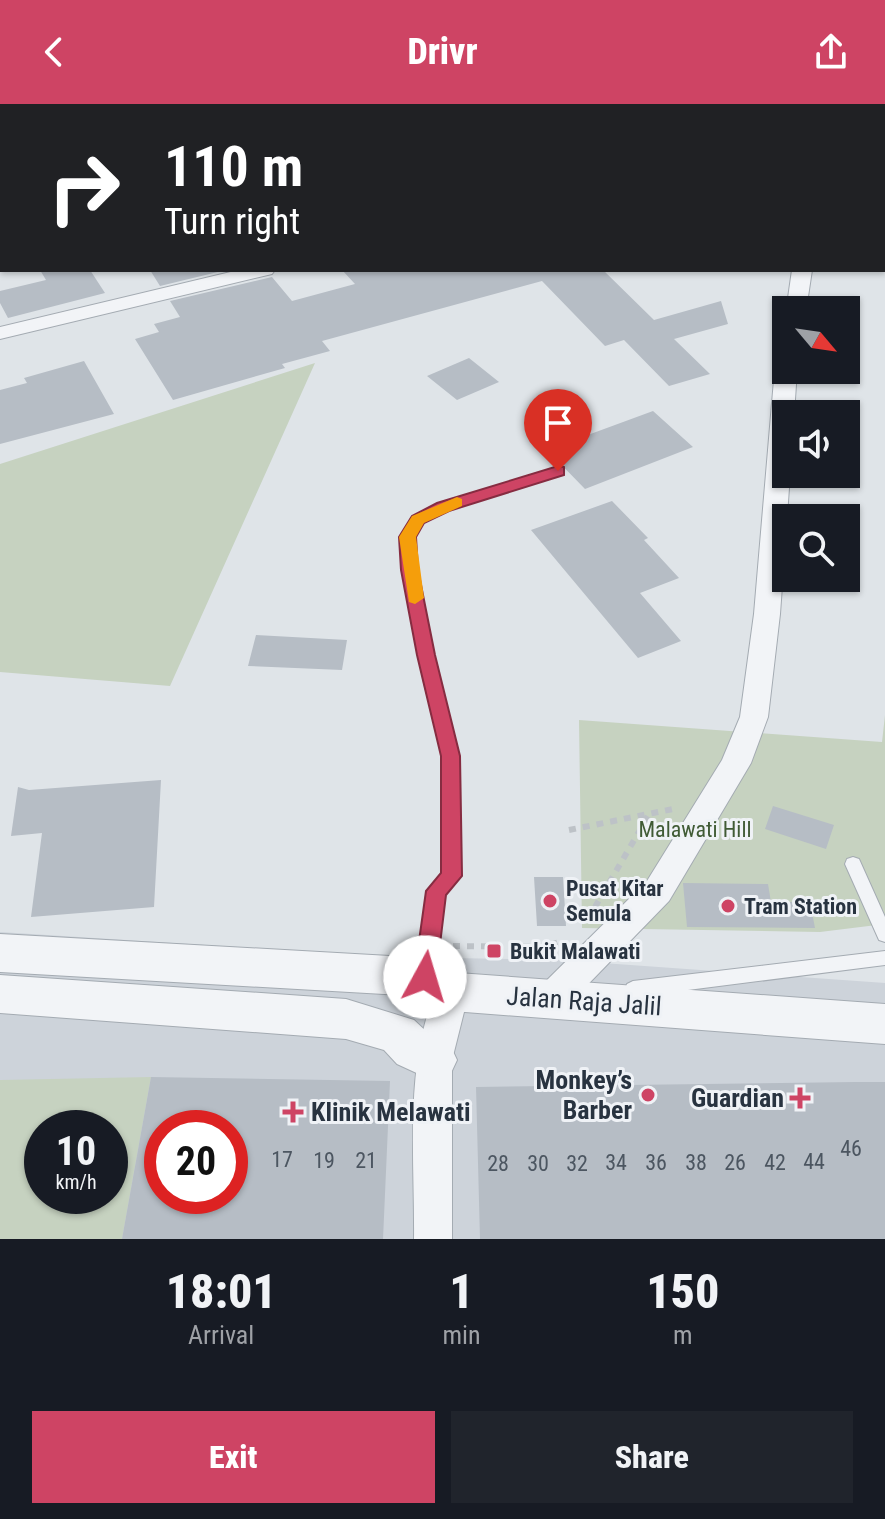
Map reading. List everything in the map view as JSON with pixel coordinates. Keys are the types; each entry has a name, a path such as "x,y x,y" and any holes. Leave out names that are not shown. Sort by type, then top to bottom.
{"street":[{"path":"0,333 254,272"},
{"path":"797,296 802,272"},
{"path":"553,997 658,891 736,763 754,717 767,614 785,384"},
{"name":"Jalan Raja Jalil","path":"0,953 435,972 553,997 885,1024"},
{"path":"433,1239 435,972"},
{"path":"0,994 346,1019 398,1034 413,1049 434,1060"}],"lane":[{"path":"435,972 436,891 452,876 450,756 426,655 407,537 418,519 443,507 558,471"},
{"path":"853,864 885,935"},
{"path":"553,997 885,958"}],"path":[{"path":"569,830 713,801"},
{"path":"591,914 650,813"},
{"path":"435,972 545,947 575,936"}],"shaded area":[{"path":"0,932 395,957 560,960 885,983 885,1239 0,1239"}],"green space":[{"path":"315,363 170,686 0,672 0,464"},
{"name":"Malawati Hill","path":"885,715 885,924 820,932 582,928 579,720 882,742"},
{"path":"151,1077 128,1205 128,1110 24,1110 24,1214 126,1214 122,1239 0,1239 0,1080"}],"building":[{"path":"41,272 91,272 105,293 8,318 0,303 0,291 46,280"},
{"path":"151,272 218,272 160,286"},
{"path":"344,272 605,272 654,320 721,301 728,324 674,339 710,374 669,386 624,340 605,346 542,281 322,341 330,351 282,364 285,368 173,400 135,339 159,332 154,324 180,317 170,301 272,277 292,301 355,284"},
{"path":"469,358 499,382 457,400 427,376"},
{"path":"84,361 114,414 0,444 0,390 27,383 24,378"},
{"path":"653,411 693,447 585,489 547,450"},
{"path":"612,501 648,538 644,540 679,578 640,593 681,641 638,658 531,530"},
{"path":"256,635 347,640 342,670 248,666"},
{"path":"161,780 154,907 31,917 42,833 11,836 18,787 29,790"},
{"path":"773,806 834,825 826,849 765,829"},
{"name":"Pusat Kitar Semula","path":"534,877 563,877 566,926 537,926"},
{"name":"Tram Station","path":"683,883 768,884 771,902 810,902 815,928 687,927"},
{"path":"151,1077 390,1081 383,1239 122,1239 144,1116 144,1214 248,1214 248,1110 145,1110"},
{"path":"885,1082 885,1239 480,1239 476,1087"}],"slow traffic":[{"path":"415,598 407,537 418,519 457,503"}],"place":[{"name":"Pusat Kitar Semula","path":"550,901"},
{"name":"Tram Station","path":"728,906"},
{"name":"Bukit Malawati","path":"494,951"},
{"name":"Monkey’s Barber","path":"648,1095"},
{"name":"Guardian","path":"800,1098"},
{"name":"Klinik Melawati","path":"293,1112"}],"route":[{"path":"425,977 436,891 452,876 450,756 431,683 407,537 418,519 443,507 558,471"}]}
